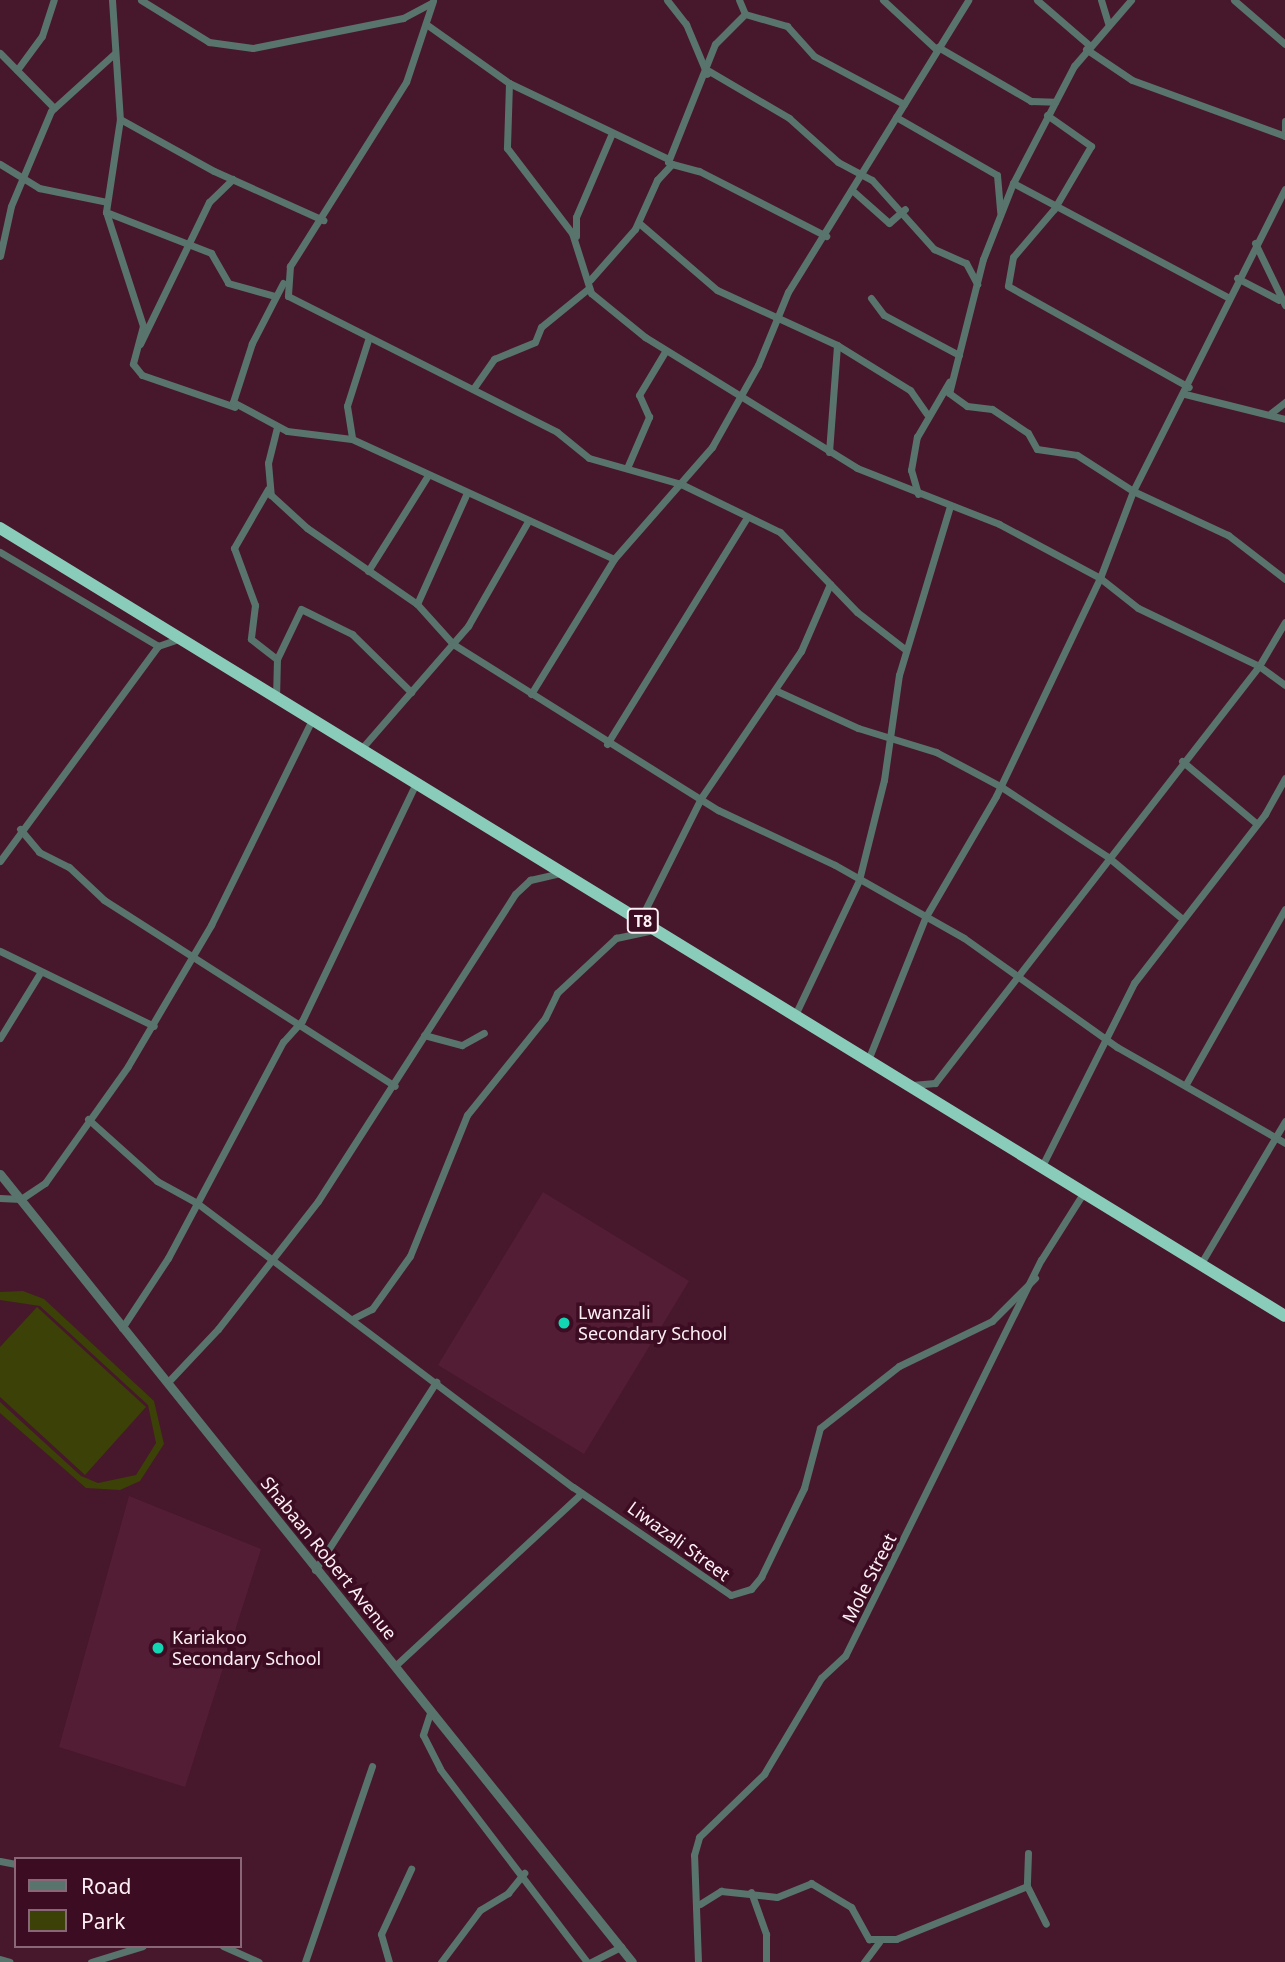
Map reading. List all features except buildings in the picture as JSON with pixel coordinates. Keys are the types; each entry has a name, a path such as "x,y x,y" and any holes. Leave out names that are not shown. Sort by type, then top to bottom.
{"highway":[{"name":"T8","path":"0,528 276,699 362,748 415,785 656,929 906,1085 1043,1164 1285,1317"}],"street":[{"path":"17,70 42,36 54,0"},
{"path":"112,0 120,119 106,212 142,318 133,364 142,376 235,407 277,427 352,439 527,523 614,559"},
{"path":"146,1 209,42 253,48 403,18 433,0"},
{"path":"235,407 236,383 275,296 406,82 433,0"},
{"path":"667,0 686,24 708,73 789,118 838,162 862,173 905,209 934,250 967,264 976,284"},
{"path":"739,0 746,13 787,26 814,56 904,104"},
{"path":"884,0 937,48 1031,101 1055,102"},
{"path":"531,694 614,559 699,467 738,399 774,319 968,0"},
{"path":"1037,0 1088,47 1132,80 1285,136 1285,121"},
{"path":"1101,0 1108,23"},
{"path":"918,494 911,470 928,414 950,381 976,284 1000,213 1047,116 1088,47 1131,0"},
{"path":"1234,0 1285,44"},
{"path":"473,389 494,359 535,342 541,327 589,284 639,223 708,73 715,44 746,13"},
{"path":"426,24 509,83 668,163 687,166 826,236"},
{"path":"0,53 54,108"},
{"path":"0,256 24,181 54,108 107,68 115,53"},
{"path":"509,83 507,148 576,240"},
{"path":"1047,116 1091,146 1054,209 1008,266 1010,290 1187,390 1285,419"},
{"path":"896,117 998,174 1000,213"},
{"path":"120,119 233,179 323,220"},
{"path":"612,133 576,218 576,240 589,284 666,350 738,399 829,452 918,494 999,524 1100,578 1139,608 1259,666 1285,685"},
{"path":"0,164 24,181 107,202"},
{"path":"138,346 153,328 209,202 233,179"},
{"path":"1013,183 1054,209 1227,297"},
{"path":"867,1060 925,918 1000,786 1100,578 1133,491 1187,390 1227,297 1285,189"},
{"path":"853,191 890,223 905,209"},
{"path":"106,212 211,253 228,283 275,296"},
{"path":"639,223 717,290 774,319 837,345 910,390 928,414"},
{"path":"1255,243 1282,303"},
{"path":"1237,278 1282,303"},
{"path":"284,281 292,300 557,432 589,458 681,484 792,539 830,584 906,650"},
{"path":"871,298 884,315 959,355"},
{"path":"352,439 347,406 368,340"},
{"path":"829,452 837,345"},
{"path":"626,468 649,417 639,395 666,350"},
{"path":"950,381 952,397 992,409 1028,433 1037,449 1077,455 1133,491 1228,535 1285,579"},
{"path":"1271,414 1285,402"},
{"path":"277,427 268,489 234,548 255,605 251,639 277,659"},
{"path":"368,571 427,477"},
{"path":"268,489 297,521 417,604 453,644 607,744 701,799 859,880 925,918 1019,975 1102,1036 1285,1143"},
{"path":"417,604 466,495"},
{"path":"795,1015 859,880 906,650 950,506"},
{"path":"607,744 747,517"},
{"path":"362,748 453,644 527,523"},
{"path":"0,552 158,646"},
{"path":"640,920 701,799 777,691 830,584"},
{"path":"276,699 277,659 304,609 352,635 411,692"},
{"path":"906,1085 935,1083 1182,761 1259,666 1285,622"},
{"path":"0,861 20,828 158,646 178,639"},
{"path":"777,691 936,752 1000,786 1108,857 1180,917"},
{"path":"0,1198 21,1199 45,1183 154,1026 192,959 312,720"},
{"path":"1182,761 1256,823"},
{"path":"1043,1164 1102,1036 1180,917 1256,823 1285,778"},
{"path":"122,1328 197,1203 283,1042 302,1021 415,785"},
{"path":"20,828 39,852 192,959 243,994 302,1021 395,1086"},
{"path":"168,1382 271,1258 395,1086 424,1035 520,889 540,876 564,873"},
{"path":"1186,1084 1285,909"},
{"path":"354,1318 372,1309 410,1256 467,1115 548,1013 557,993 616,938 656,929"},
{"path":"0,951 40,973 154,1026"},
{"path":"0,1038 40,973"},
{"path":"424,1035 462,1045 484,1033"},
{"name":"Liwazali Street","path":"88,1119 157,1181 197,1203 354,1318 582,1493 652,1537 713,1589 742,1594 759,1581 802,1492 820,1428 900,1366 992,1321 1035,1278"},
{"path":"1200,1265 1285,1121"},
{"name":"Shabaan Robert Avenue","path":"0,1174 632,1962"},
{"name":"Mole Street","path":"698,1962 700,1904 694,1862 699,1836 764,1774 821,1678 845,1656 1035,1278 1084,1191"},
{"path":"315,1570 436,1382"},
{"path":"396,1665 582,1493"},
{"path":"430,1713 423,1735 440,1769 523,1873 589,1962 621,1947"},
{"path":"304,1962 372,1766"},
{"path":"1028,1853 1027,1886 1046,1924"},
{"path":"389,1962 381,1934 411,1869"},
{"path":"441,1962 480,1910 508,1893 523,1873"},
{"path":"700,1904 721,1891 777,1896 814,1884 851,1907 866,1937 882,1940 920,1933 980,1900 1027,1886"},
{"path":"751,1892 766,1934 766,1962"},
{"path":"864,1962 882,1940"},
{"path":"91,1962 136,1948"},
{"path":"228,1948 259,1962"},
{"path":"0,1959 10,1962"}],"shaded area":[{"name":"Lwanzali Secondary School","path":"543,1192 689,1281 584,1454 438,1365"},
{"name":"Kariakoo Secondary School","path":"129,1496 261,1549 185,1787 59,1747"}],"green space":[{"path":"23,1291 44,1299 154,1401 164,1444 140,1481 120,1490 86,1488 0,1413 0,1402 81,1476 98,1483 136,1475 156,1443 148,1405 40,1306 0,1300 0,1292"},
{"path":"37,1307 146,1407 85,1475 0,1397 0,1347"}],"place":[{"name":"Lwanzali Secondary School","path":"564,1323"},
{"name":"Kariakoo Secondary School","path":"158,1648"}]}
